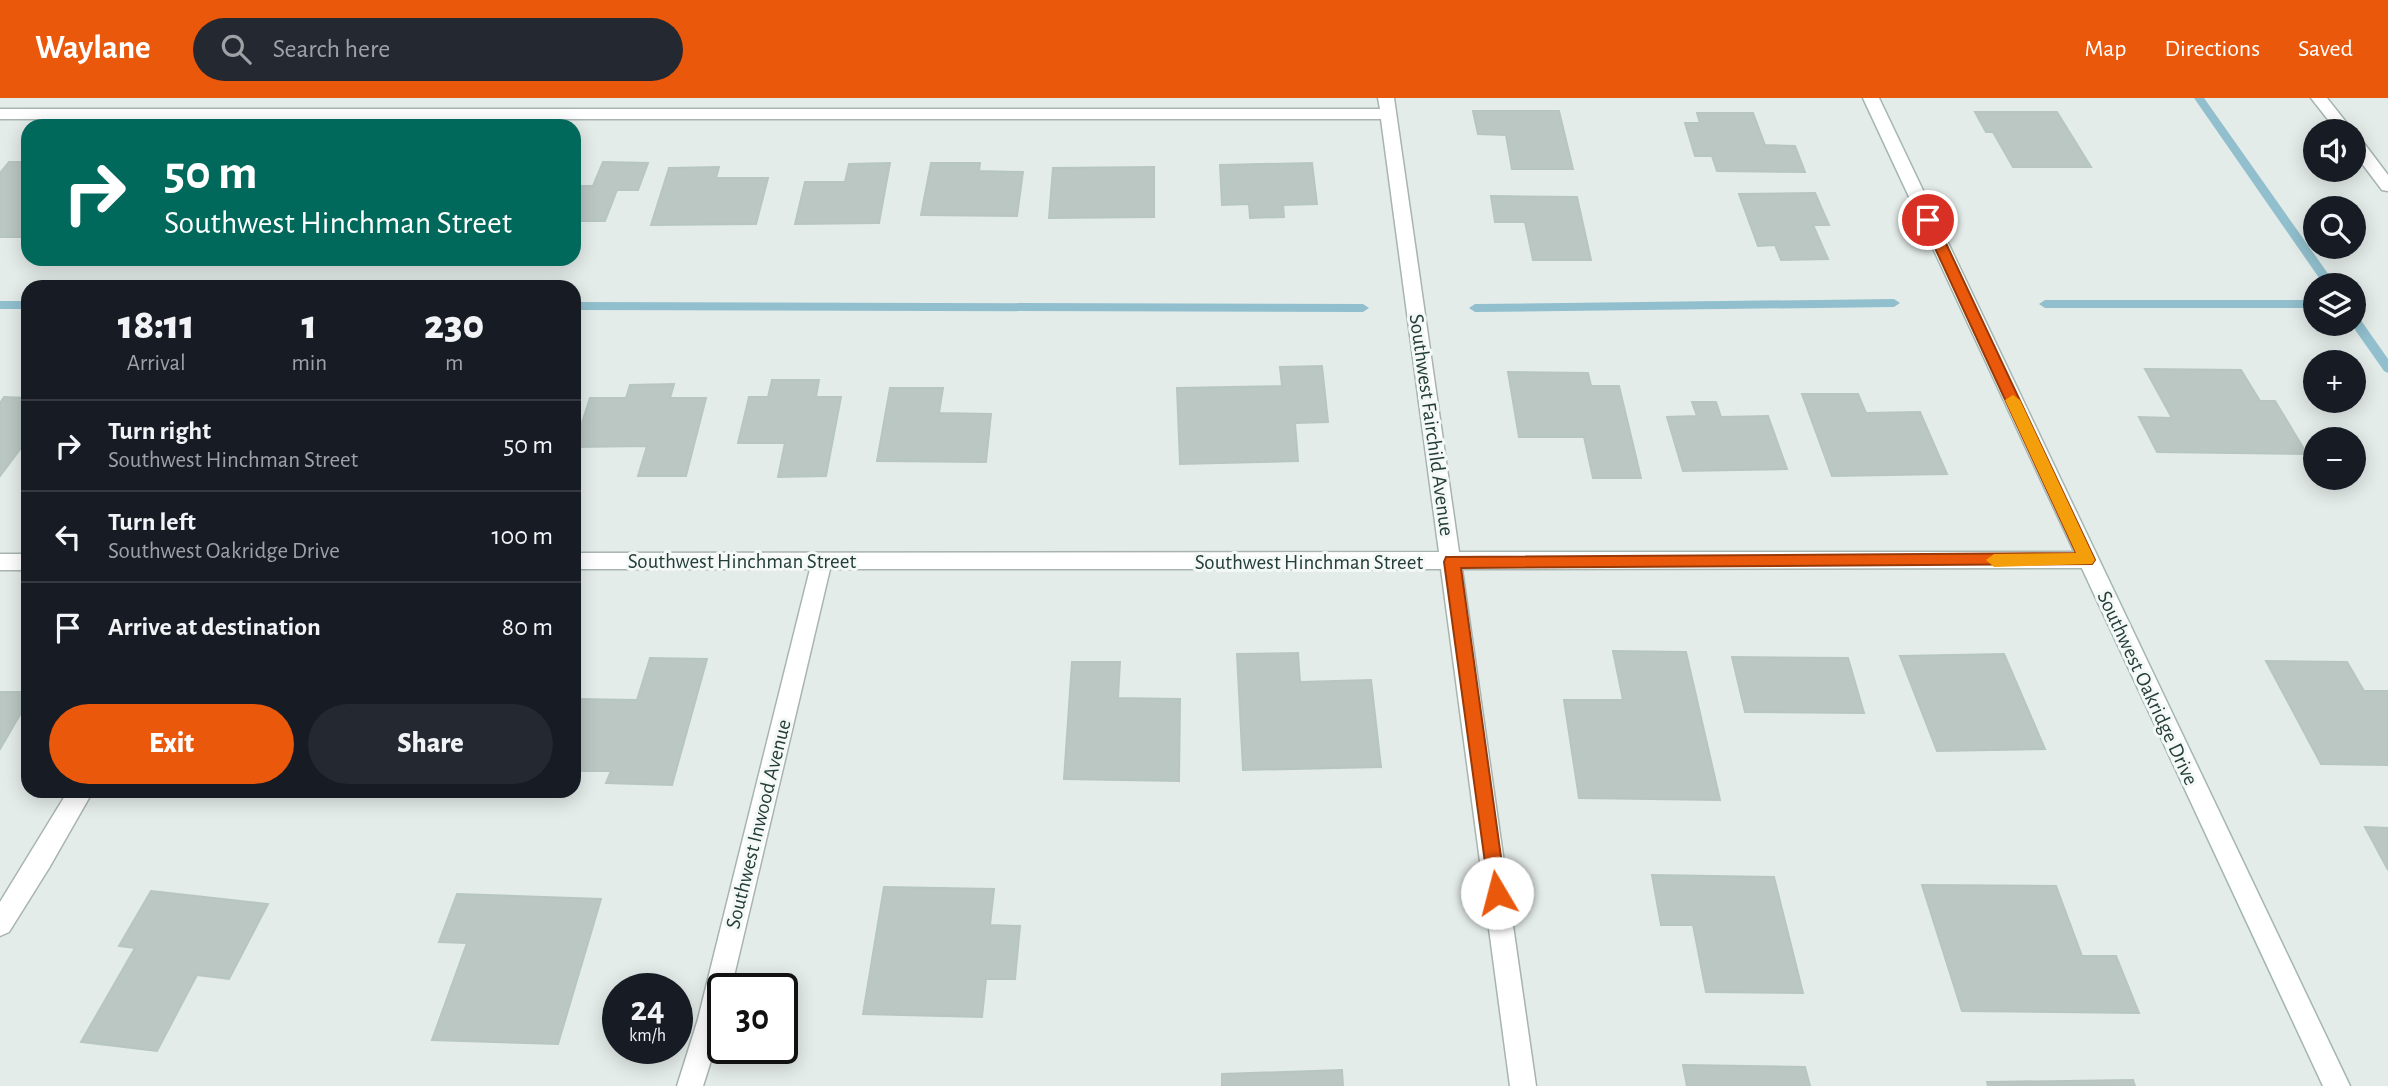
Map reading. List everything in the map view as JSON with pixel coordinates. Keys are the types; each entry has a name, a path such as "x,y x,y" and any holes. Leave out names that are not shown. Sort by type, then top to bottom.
{"street":[{"name":"Southwest Oakridge Drive","path":"1871,98 2337,1086"},
{"path":"2319,98 2336,119"},
{"path":"0,114 449,105 1387,106"},
{"name":"Southwest Fairchild Avenue","path":"1387,106 1523,1086"},
{"path":"2366,158 2388,186"},
{"name":"Southwest Hinchman Street","path":"581,561 2087,560"},
{"name":"Southwest Inwood Avenue","path":"690,1086 711,1019 822,561"},
{"path":"0,562 21,562"},
{"path":"0,924 77,798"}],"building":[{"path":"1473,111 1559,111 1573,169 1512,169 1506,135 1478,134"},
{"path":"1975,112 2057,112 2091,167 2013,167 1993,132 1986,132"},
{"path":"1697,113 1753,113 1765,145 1795,146 1805,172 1717,171 1712,156 1695,156 1685,123 1700,123"},
{"path":"9,162 21,162 21,237 0,237 0,173"},
{"path":"603,162 648,163 638,190 617,190 605,221 581,221 581,186 593,186"},
{"path":"890,163 879,223 795,224 805,182 845,182 849,164"},
{"path":"931,163 980,163 979,171 1023,172 1017,216 921,215"},
{"path":"1312,163 1317,204 1283,205 1284,217 1250,218 1249,204 1222,205 1220,165"},
{"path":"719,167 716,178 768,178 756,224 651,225 669,168"},
{"path":"1154,167 1154,217 1049,218 1053,168"},
{"path":"1815,193 1829,225 1813,225 1828,259 1781,260 1775,245 1758,246 1739,194"},
{"path":"1491,196 1577,197 1591,260 1533,260 1525,222 1495,222"},
{"path":"1322,366 1328,422 1295,423 1298,461 1180,464 1177,388 1282,386 1280,367"},
{"path":"2145,369 2241,370 2260,401 2275,401 2303,447 2303,454 2157,452 2139,417 2172,418"},
{"path":"1508,372 1588,373 1591,386 1619,386 1641,478 1593,478 1584,437 1519,437"},
{"path":"772,380 819,380 816,397 841,397 826,476 778,477 785,443 738,443 749,397 768,397"},
{"path":"674,384 670,398 706,398 686,476 638,476 647,446 581,447 581,426 590,398 626,398 630,385"},
{"path":"890,388 943,388 939,413 991,414 986,462 877,461"},
{"path":"1802,394 1858,394 1866,413 1920,412 1947,474 1832,476"},
{"path":"4,397 21,398 21,448 0,476 0,403"},
{"path":"1692,402 1716,402 1721,417 1768,416 1787,469 1683,471 1667,417 1697,416"},
{"path":"1613,651 1686,652 1720,800 1579,798 1564,700 1623,700"},
{"path":"1298,653 1300,682 1371,680 1381,767 1243,770 1237,654"},
{"path":"2004,654 2045,749 1937,751 1900,656"},
{"path":"1732,657 1848,658 1864,713 1745,712"},
{"path":"650,658 707,659 672,785 606,783 611,771 581,771 581,699 637,700"},
{"path":"2266,661 2347,662 2364,691 2388,691 2388,765 2321,764"},
{"path":"1072,662 1120,662 1118,698 1180,699 1179,781 1064,779"},
{"path":"0,692 21,692 21,713 0,749"},
{"path":"2365,827 2388,828 2388,870"},
{"path":"1652,875 1774,877 1803,993 1706,992 1693,925 1661,925"},
{"path":"1922,885 2056,886 2082,956 2116,956 2139,1013 1962,1011"},
{"path":"884,887 994,889 990,925 1020,926 1015,979 986,979 982,1017 863,1014"},
{"path":"151,891 268,904 229,979 197,975 157,1051 81,1042 135,948 119,946"},
{"path":"457,894 601,899 558,1044 432,1040 467,943 439,942"},
{"path":"1683,1065 1805,1067 1810,1086 1687,1086"},
{"path":"1342,1070 1343,1086 1222,1086 1222,1074"},
{"path":"2133,1080 2135,1086 1988,1086 1987,1082"}],"waterway":[{"path":"2199,98 2322,273"},
{"path":"1475,308 1894,303"},
{"path":"2045,304 2303,304"},
{"path":"0,305 21,305"},
{"path":"581,306 1363,308"},
{"path":"2366,336 2388,368"}],"slow traffic":[{"path":"1994,560 2087,560 2013,400"}],"route":[{"path":"1497,893 1452,562 2087,560 1928,220"}]}
